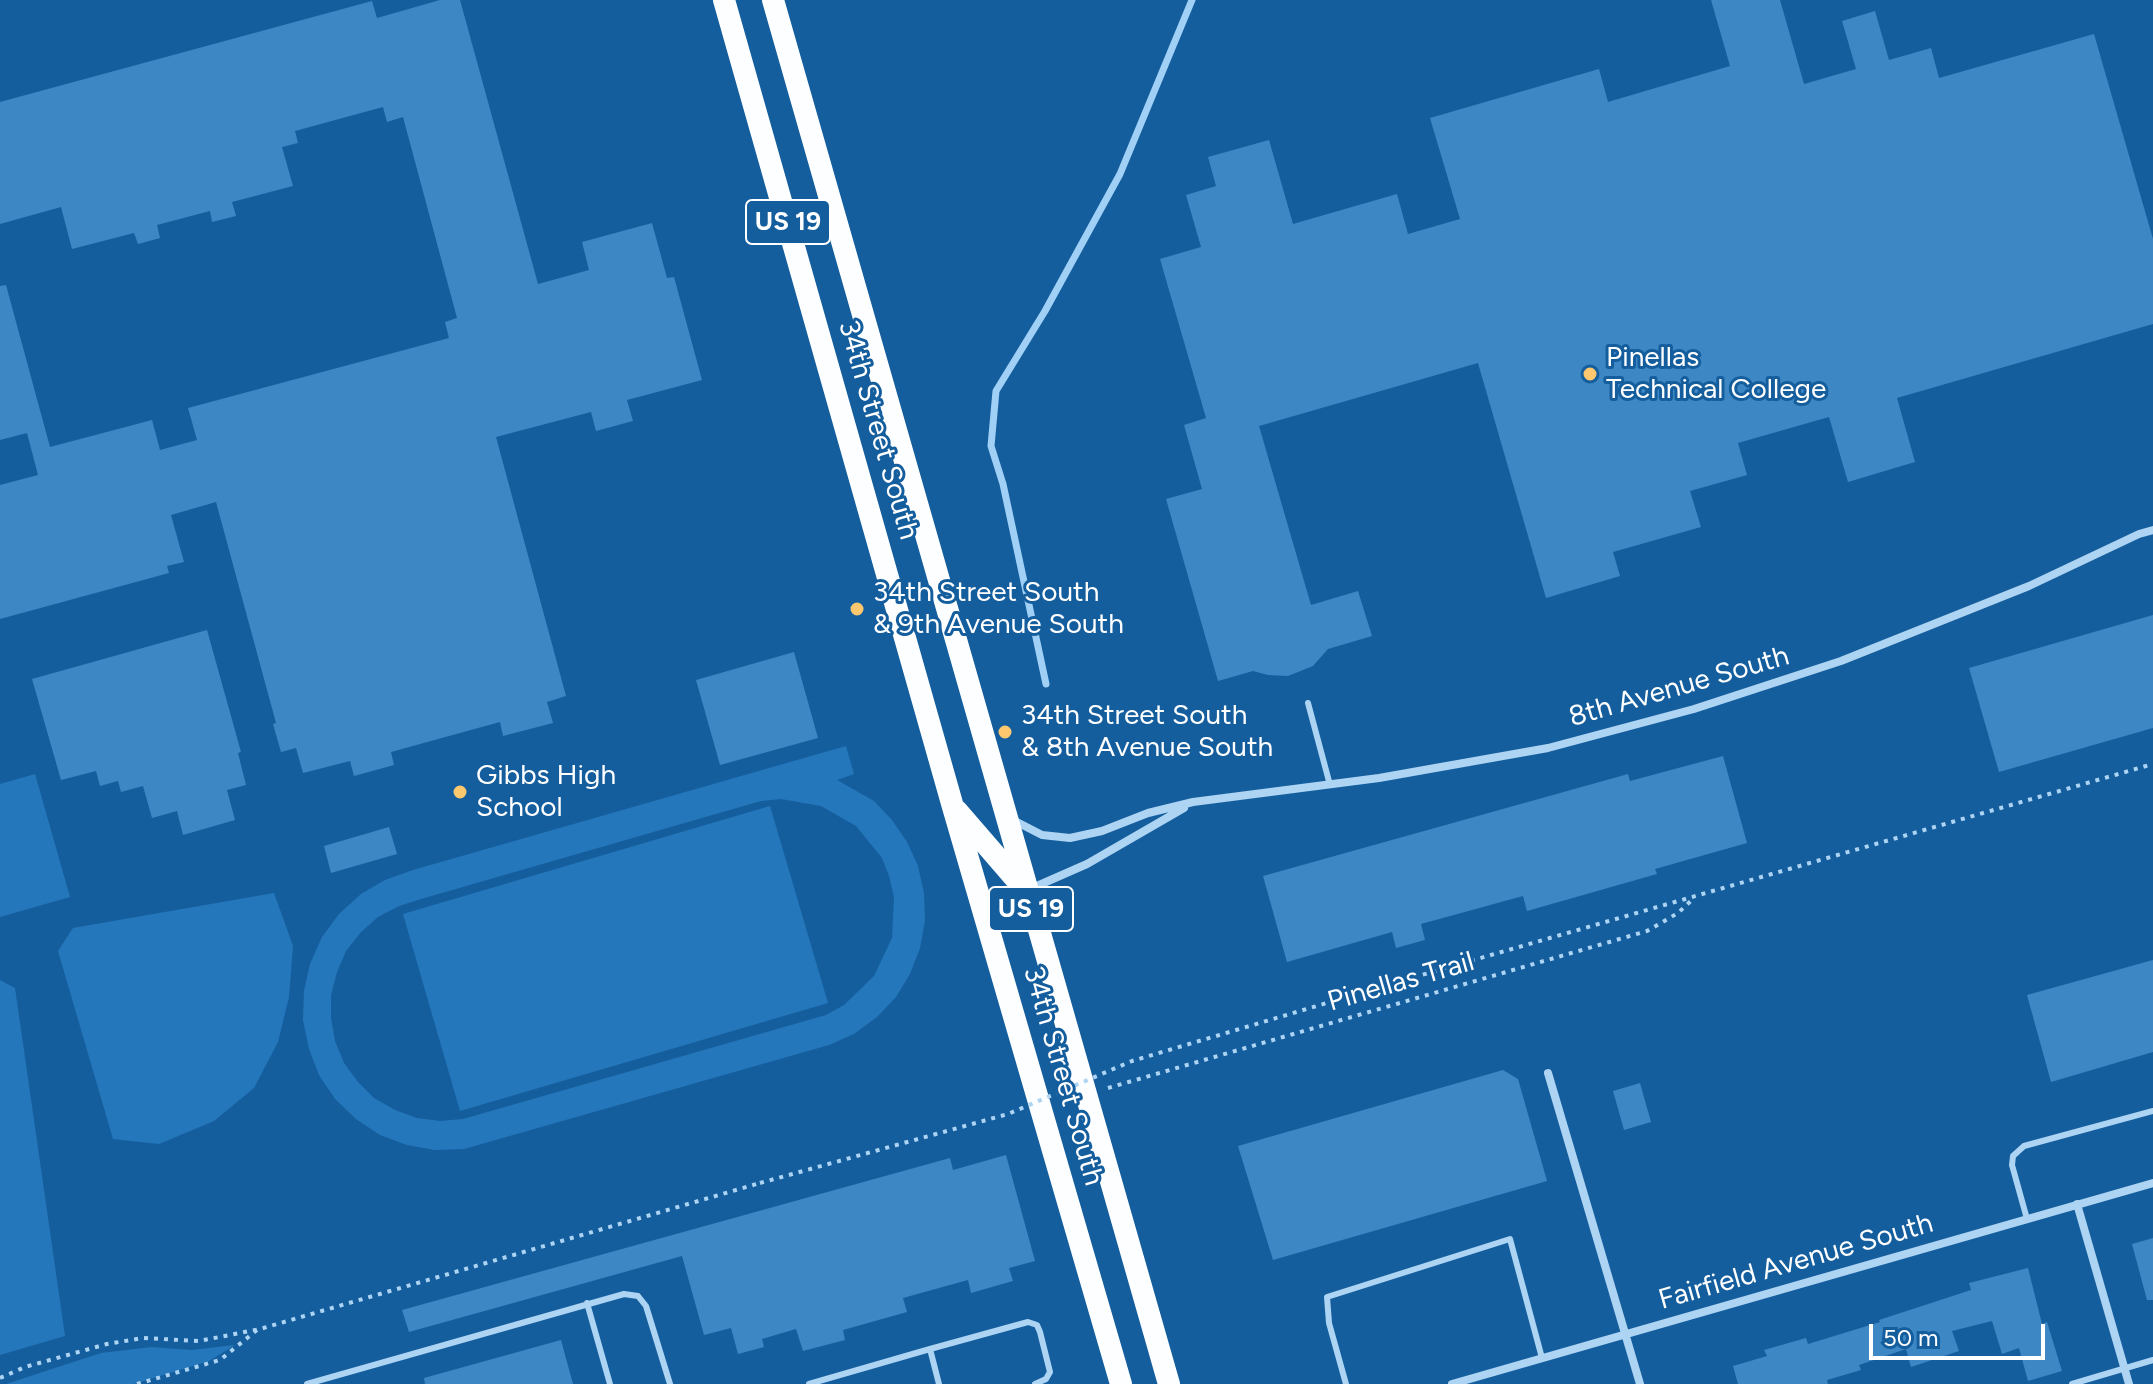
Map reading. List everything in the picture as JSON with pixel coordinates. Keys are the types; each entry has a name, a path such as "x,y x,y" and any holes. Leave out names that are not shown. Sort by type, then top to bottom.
{"highway":[{"name":"34th Street South","path":"724,0 1121,1384"},
{"name":"34th Street South","path":"773,0 1169,1384"},
{"path":"953,807 1026,891"}],"street":[{"name":"8th Avenue South","path":"1005,816 1042,835 1070,838 1193,802 1330,785 1548,748 1694,709 1841,661 2029,586 2153,530"},
{"name":"8th Avenue South","path":"1026,891 1087,864 1193,802"},
{"path":"1548,1073 1640,1384"},
{"name":"Fairfield Avenue South","path":"1452,1384 2153,1183"},
{"path":"2077,1204 2129,1384"}],"lane":[{"path":"1308,703 1330,785"},
{"path":"2027,1219 2012,1165 2013,1156 2024,1146 2153,1111"},
{"path":"1346,1384 1329,1323 1327,1297 1510,1239 1542,1358"},
{"path":"307,1384 624,1294 638,1296 646,1306 670,1384"},
{"path":"587,1303 610,1384"},
{"path":"809,1384 1028,1322 1037,1325 1050,1372 1046,1379 1035,1384"},
{"path":"930,1349 939,1384"},
{"path":"2072,1384 2153,1360"},
{"path":"338,1375 341,1384"}],"path":[{"path":"0,1378 25,1367 107,1344 143,1338 199,1341 260,1329 1008,1114 1132,1061 2153,764"},
{"name":"Pinellas Trail","path":"1106,1088 1647,931 1678,913 1697,895"},
{"path":"137,1384 220,1360 260,1329"}],"shaded area":[{"path":"846,746 854,774 837,780 874,801 907,842 918,866 924,893 925,920 920,948 910,974 896,997 877,1017 854,1034 829,1045 464,1149 435,1150 407,1145 380,1135 356,1119 335,1099 319,1075 303,1020 304,991 310,964 322,937 339,914 361,894 385,880","holes":["781,799 821,806 856,826 882,858 894,897 892,938 874,976 844,1005 826,1015 463,1119 440,1121 417,1118 395,1110 374,1098 344,1063 335,1041 331,995 346,951 378,917 421,899 761,801"]},
{"path":"35,774 70,897 0,917 0,784"},
{"path":"770,806 828,1003 460,1111 403,914"},
{"path":"274,893 293,946 289,997 278,1042 254,1088 214,1121 159,1144 113,1139 58,951 73,928"},
{"path":"0,980 15,988 65,1336 0,1355"},
{"path":"235,1345 209,1361 134,1384 6,1384 101,1353 152,1347 191,1350"}],"building":[{"path":"440,0 460,0 538,284 589,270 582,242 652,223 667,278 674,277 702,380 627,400 633,421 596,431 591,412 496,437 566,696 547,702 553,723 503,736 500,722 391,752 394,765 354,776 350,761 303,773 296,748 281,752 273,724 276,723 216,502 171,515 184,562 167,566 169,573 0,619 0,485 38,475 27,433 0,440 0,286 6,285 50,447 152,420 160,450 197,440 188,408 449,338 445,322 457,318 403,117 387,122 383,107 295,131 298,143 282,147 293,186 232,202 236,216 212,222 210,211 157,225 160,238 138,244 134,233 72,249 61,207 0,224 0,102 372,1 377,18"},
{"path":"1711,0 1780,0 1804,84 1856,69 1842,21 1875,11 1889,60 1931,48 1939,78 2094,34 2153,239 2153,324 1897,398 1915,462 1848,482 1829,417 1738,443 1747,475 1690,491 1701,527 1613,552 1620,576 1546,598 1478,363 1259,426 1311,605 1358,591 1372,636 1328,649 1313,666 1288,676 1253,671 1218,681 1166,499 1202,489 1184,425 1206,418 1160,259 1201,247 1186,195 1216,186 1208,157 1269,140 1293,224 1397,194 1408,234 1460,219 1430,118 1599,69 1608,102 1730,66"},
{"path":"2153,615 2153,728 1999,772 1969,668"},
{"path":"207,630 241,752 238,753 246,785 227,790 235,820 183,835 177,811 152,818 143,786 121,792 118,781 100,786 96,771 61,780 32,679"},
{"path":"794,652 818,738 720,765 696,680"},
{"path":"1723,756 1747,843 1655,869 1657,874 1527,911 1523,896 1421,924 1425,940 1396,948 1392,932 1287,962 1263,876 1628,774 1630,781"},
{"path":"389,827 397,854 331,873 324,846"},
{"path":"2153,960 2153,1052 2051,1082 2027,995"},
{"path":"1503,1070 1518,1079 1547,1181 1273,1260 1238,1146"},
{"path":"1640,1083 1651,1122 1624,1130 1613,1091"},
{"path":"1006,1155 1035,1261 1009,1268 1013,1281 971,1293 968,1280 903,1298 907,1312 843,1330 845,1340 803,1351 796,1329 762,1339 764,1347 738,1354 731,1328 704,1335 682,1256 409,1332 402,1310 950,1158 953,1170"},
{"path":"2153,1238 2153,1300 2147,1300 2132,1244"},
{"path":"2028,1268 2042,1324 2047,1322 2062,1371 2028,1381 2019,1348 2002,1354 1992,1321 1952,1331 1959,1351 1911,1367 1906,1349 1859,1365 1861,1370 1827,1380 1828,1384 1738,1384 1733,1366 1767,1356 1764,1350 1806,1338 1808,1344 1880,1322 1971,1290 1969,1283"},
{"path":"561,1340 573,1384 425,1384 424,1378"}],"waterway":[{"path":"1046,684 1003,484 991,446 996,391 1045,311 1120,174 1192,0"}],"place":[{"name":"Pinellas Technical College","path":"1590,374"},
{"name":"34th Street South & 9th Avenue South","path":"857,609"},
{"name":"34th Street South & 8th Avenue South","path":"1005,732"},
{"name":"Gibbs High School","path":"460,792"}]}
